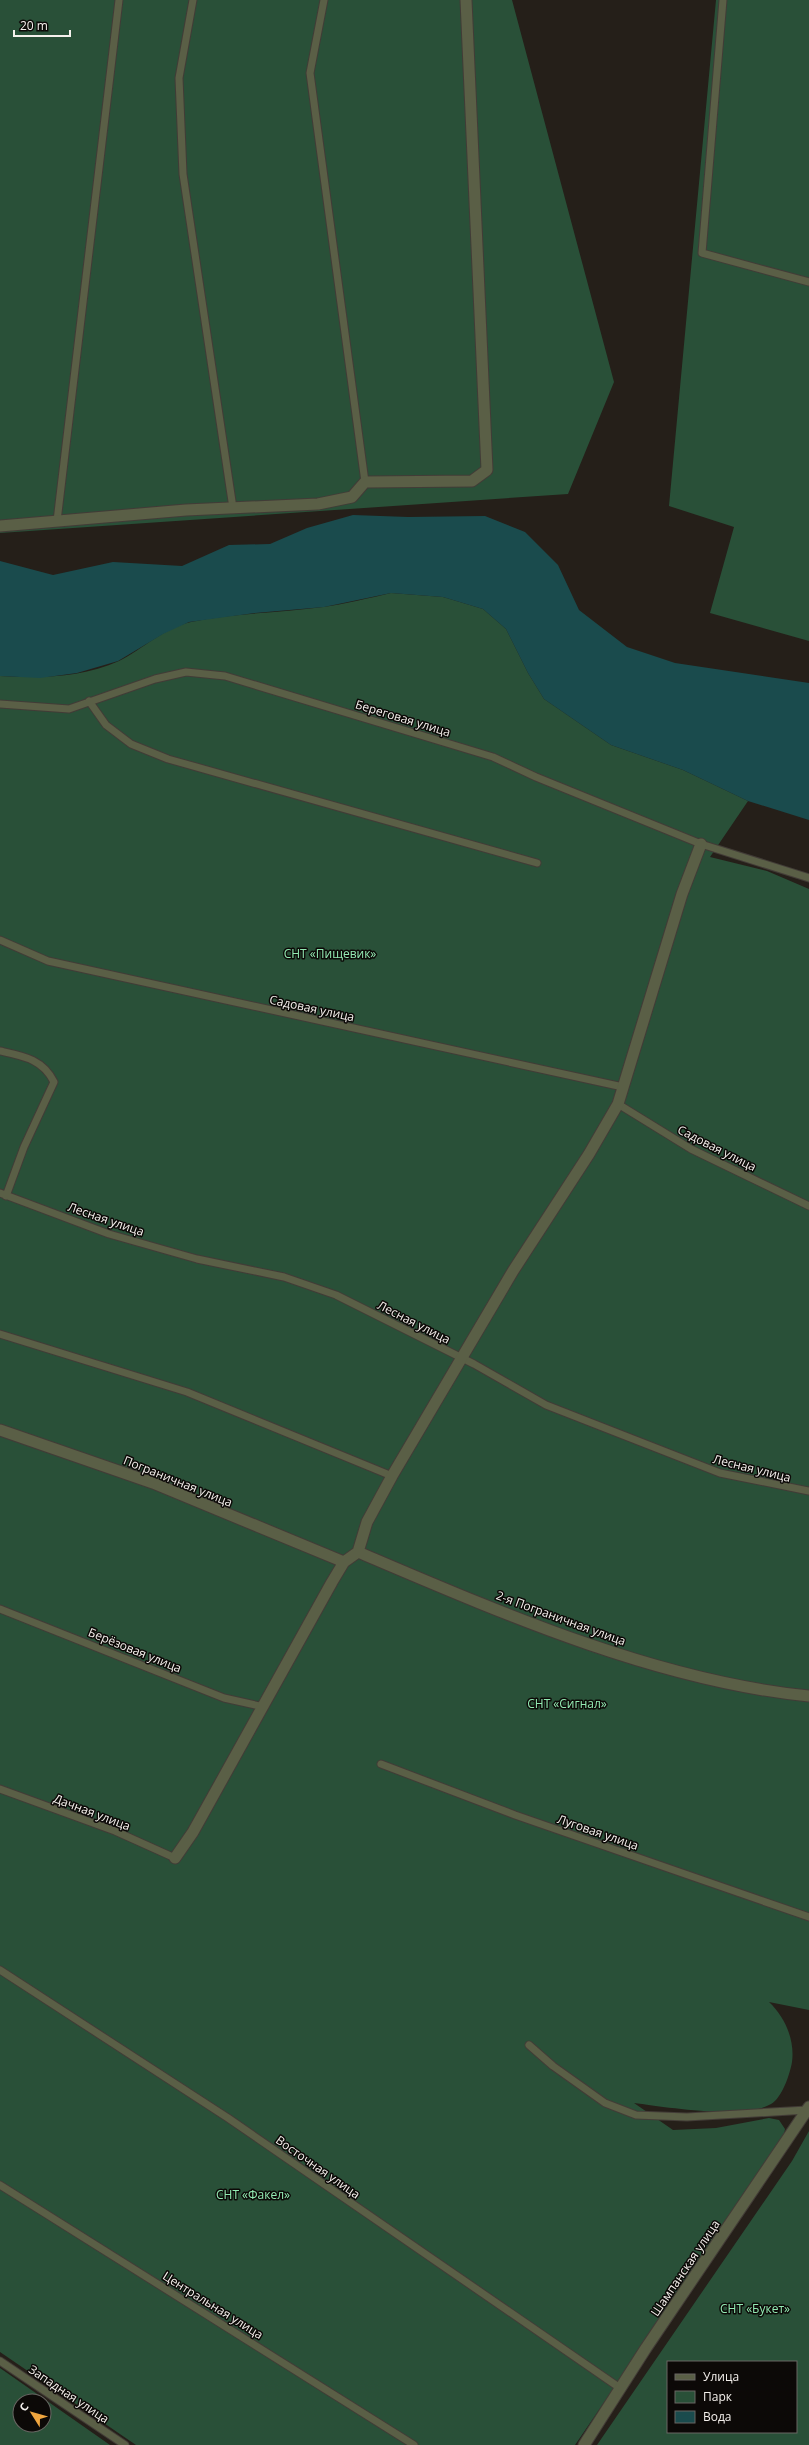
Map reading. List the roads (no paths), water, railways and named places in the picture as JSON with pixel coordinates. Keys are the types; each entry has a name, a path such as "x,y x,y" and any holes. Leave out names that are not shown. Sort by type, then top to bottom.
{"street":[{"path":"0,526 233,508 318,504 352,497 365,482 472,480 487,470 466,0"},
{"path":"175,1858 193,1832 344,1562 358,1552 367,1522 392,1476 513,1271 589,1154 618,1104 682,894 701,844"},
{"name":"Пограничная улица","path":"0,1430 153,1483 344,1562"},
{"name":"2-я Пограничная улица","path":"358,1552 585,1643 667,1668 769,1692 809,1696"},
{"name":"Шампанская улица","path":"584,2445 620,2388 808,2108"}],"lane":[{"path":"57,521 119,0"},
{"path":"193,0 180,78 183,174 233,508"},
{"path":"324,0 310,73 365,482"},
{"path":"723,0 702,253 809,282"},
{"name":"Береговая улица","path":"0,704 69,709 155,679 186,672 225,676 493,757 536,777 701,844 809,878"},
{"path":"89,701 106,725 132,744 168,759 537,863"},
{"name":"Садовая улица","path":"0,940 48,961 623,1087"},
{"path":"0,1051 21,1055 38,1063 48,1070 54,1082 3,1194"},
{"name":"Садовая улица","path":"618,1104 691,1149 809,1206"},
{"name":"Лесная улица","path":"3,1194 109,1234 197,1259 284,1277 336,1295 461,1359 546,1405 720,1473 809,1491"},
{"path":"0,1334 187,1392 392,1476"},
{"name":"Берёзовая улица","path":"0,1609 224,1698 264,1707"},
{"name":"Луговая улица","path":"381,1764 515,1815 809,1917"},
{"name":"Дачная улица","path":"0,1789 115,1831 175,1858"},
{"name":"Восточная улица","path":"0,1970 228,2118 620,2388"},
{"path":"529,2045 553,2066 606,2103 636,2115 687,2118 808,2108"},
{"name":"Центральная улица","path":"0,2185 414,2445"},
{"name":"Западная улица","path":"0,2361 125,2445"}],"water":[{"path":"353,515 408,517 485,516 525,532 558,565 579,610 627,647 675,663 809,683 809,820 748,801 683,770 611,745 544,699 528,673 506,629 483,609 443,597 391,593 324,607 255,613 189,622 163,634 118,661 77,673 40,678 0,676 0,561 53,575 113,562 182,566 229,545 270,544 307,528"}],"park label":[{"name":"СНТ «Пищевик»","path":"330,953"},
{"name":"СНТ «Сигнал»","path":"567,1703"},
{"name":"СНТ «Факел»","path":"253,2194"},
{"name":"СНТ «Букет»","path":"755,2308"}]}
